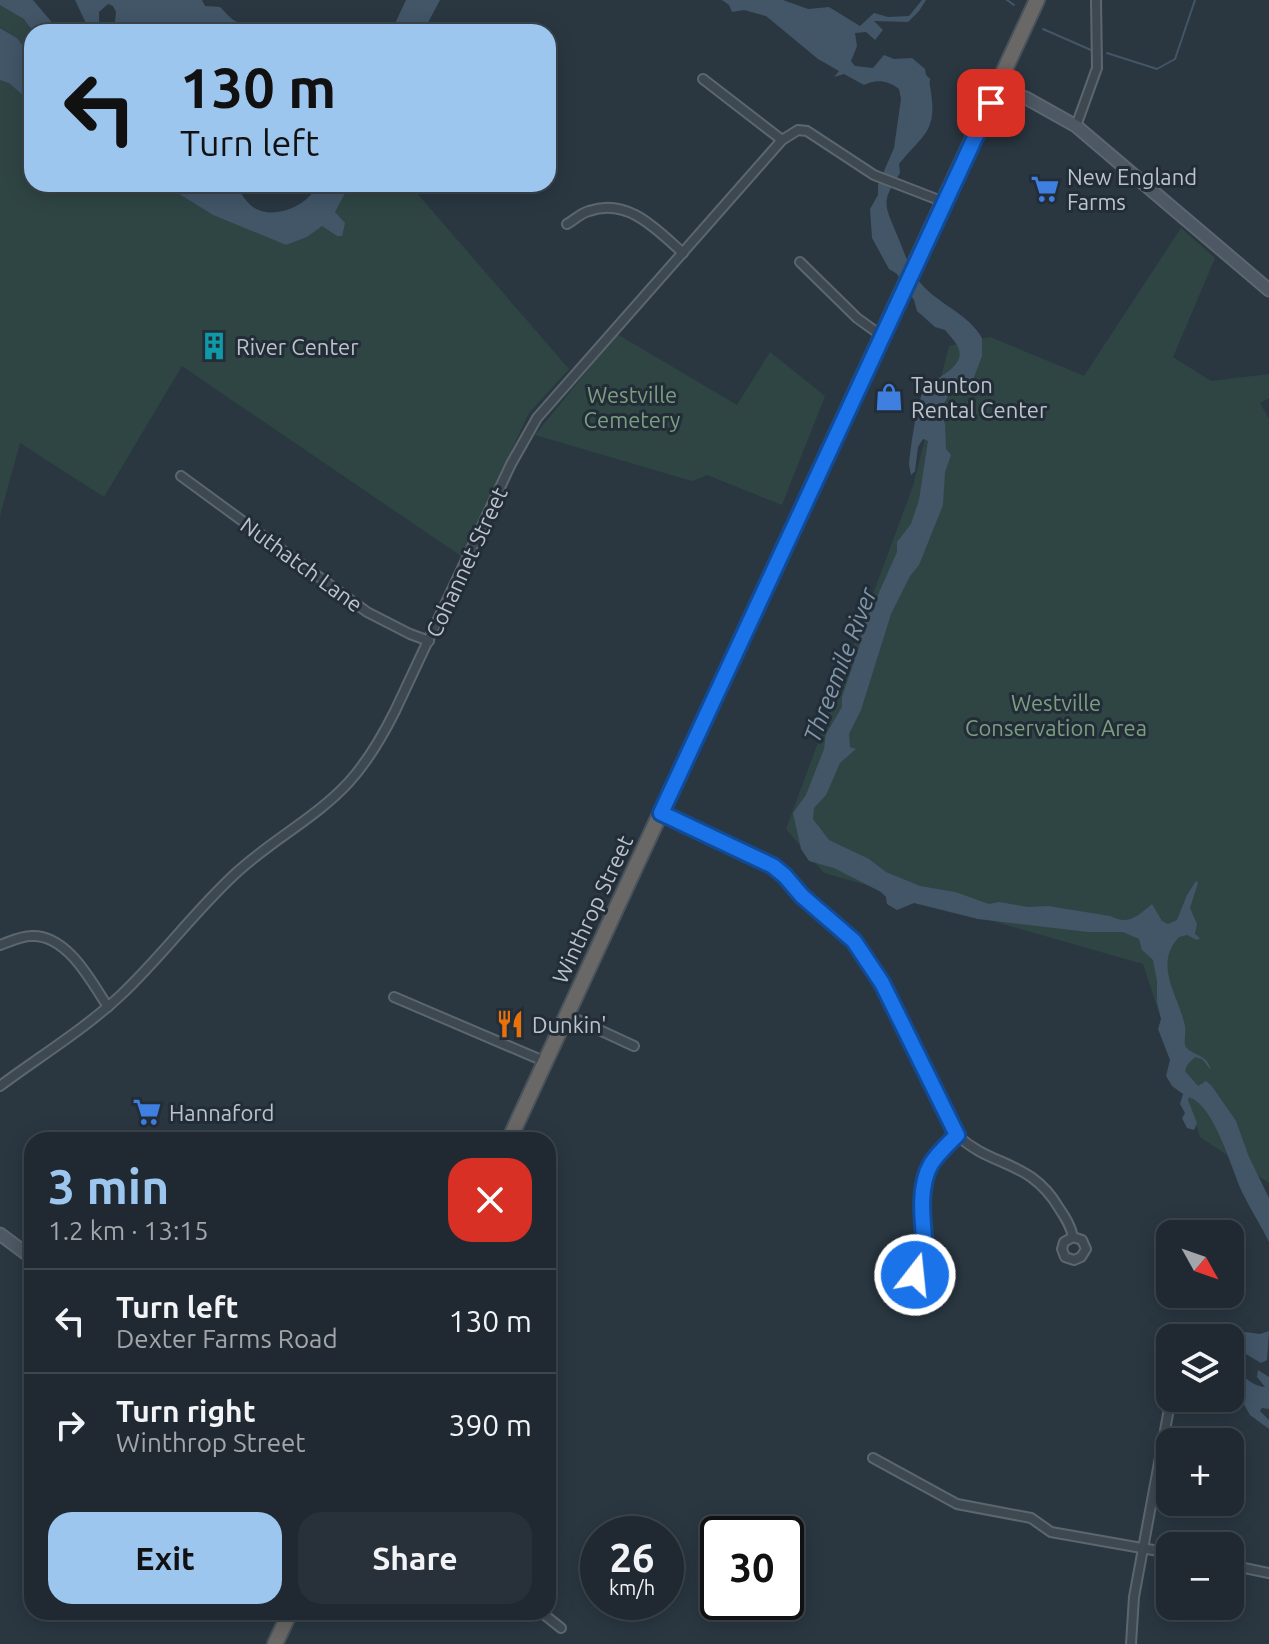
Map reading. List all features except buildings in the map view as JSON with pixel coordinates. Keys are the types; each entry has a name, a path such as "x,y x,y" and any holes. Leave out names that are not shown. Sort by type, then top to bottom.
{"highway":[{"name":"Winthrop Street","path":"513,1132 1037,0"},
{"path":"275,1644 286,1620"}],"main road":[{"path":"998,88 1026,98 1076,126 1269,290"},
{"path":"0,1234 24,1252"}],"street":[{"path":"1076,126 1097,68 1096,0"},
{"path":"703,79 782,140 798,130 807,131 877,177 945,202"},
{"name":"Cohannet Street","path":"0,1086 108,1007 226,882 348,782 378,744 511,464 537,418 782,140"},
{"path":"567,224 589,211 611,208 630,211 644,219 683,253"},
{"path":"800,262 857,318 882,336"},
{"name":"Nuthatch Lane","path":"181,476 367,612 429,641"},
{"path":"661,813 773,866 854,941 882,983 957,1135 1043,1184 1068,1223 1073,1237"},
{"path":"0,945 30,936 54,942 78,964 108,1007"},
{"path":"394,997 546,1062"},
{"path":"567,1015 634,1046"},
{"path":"926,1258 924,1183 932,1163 957,1135"},
{"path":"1131,1644 1134,1597 1168,1412"},
{"path":"873,1458 957,1504 1031,1518 1051,1532 1156,1550"},
{"path":"1244,1568 1269,1573"},
{"path":"551,1620 561,1628"}],"green space":[{"path":"0,5 11,9 28,24 24,24 24,47 17,38 0,27"},
{"path":"0,80 9,82 24,96 24,192 176,192 213,215 286,245 307,237 322,225 337,236 342,236 335,212 346,192 416,192 569,369 529,413 461,556 182,366 104,497 20,443 0,516"},
{"name":"Westville Conservation Area","path":"1181,228 1215,258 1173,357 1211,381 1269,374 1269,398 1260,403 1269,419 1269,1183 1200,1137 1143,964 824,873 786,829 913,486 949,346 990,337 1084,376"},
{"name":"Westville Cemetery","path":"617,334 737,405 770,352 825,396 782,505 707,475 692,481 535,435"}],"water":[{"path":"0,0 33,0 53,24 27,24 0,5"},
{"path":"75,0 202,0 205,6 220,7 234,20 246,24 115,24 116,12 108,4 99,12 99,24 86,24"},
{"path":"406,0 440,0 427,24 395,24"},
{"path":"722,0 783,0 808,9 829,7 860,26 874,13 888,17 909,16 922,0 926,0 908,22 874,21 883,30 875,40 866,32 855,33 857,46 851,61 855,66 873,68 884,55 894,59 912,58 925,69 931,80 931,122 899,164 900,173 889,191 887,210 918,280 933,296 968,321 982,338 982,356 974,377 976,384 974,387 952,389 940,411 945,424 946,449 951,455 945,472 943,505 919,565 891,614 861,710 849,734 850,747 856,749 840,763 826,795 814,808 813,819 829,840 869,859 886,872 920,886 955,892 989,904 1048,906 1128,920 1152,904 1162,921 1168,924 1177,920 1196,881 1190,908 1197,924 1195,934 1200,938 1179,937 1168,958 1168,969 1185,1026 1185,1045 1206,1060 1211,1070 1202,1059 1195,1057 1185,1071 1198,1086 1206,1081 1211,1085 1236,1121 1269,1198 1269,1242 1242,1192 1207,1112 1189,1097 1197,1123 1194,1130 1187,1128 1182,1118 1185,1113 1180,1104 1183,1094 1172,1086 1166,1076 1170,1060 1158,1029 1161,1019 1153,960 1142,950 1139,939 1123,932 1088,932 978,919 914,903 897,910 887,904 881,892 834,868 809,861 801,849 793,813 806,795 824,749 826,734 842,707 842,697 867,612 897,552 897,542 911,524 919,500 928,441 923,439 918,447 915,471 911,475 909,465 921,397 928,387 954,366 960,353 945,330 935,327 917,311 914,300 897,274 889,269 872,238 870,209 894,148 901,99 899,89 882,81 864,85 844,74 834,77 839,71 818,59 766,16 744,10 732,12"},
{"path":"0,28 17,38 24,47 24,96 9,83 0,80"},
{"path":"176,192 240,192 261,211 280,212 299,205 313,192 346,192 335,212 345,223 342,236 322,226 307,237 286,245 213,215"},
{"path":"1269,1331 1267,1360 1261,1363 1244,1353 1244,1332 1260,1334"},
{"path":"1258,1370 1269,1377 1269,1409 1262,1408 1260,1411 1269,1420 1269,1429 1250,1415 1244,1404 1244,1377 1265,1387 1257,1377"}],"waterway":[{"path":"1007,0 1014,5"},
{"path":"1107,53 1157,69 1175,59 1195,0"},
{"path":"1043,29 1091,50"}],"place":[{"name":"New England Farms","path":"1045,189"},
{"name":"River Center","path":"214,346"},
{"name":"Taunton Rental Center","path":"889,397"},
{"name":"Dunkin'","path":"510,1024"},
{"name":"Hannaford","path":"147,1112"}],"route":[{"path":"915,1275 916,1264 926,1258 924,1183 938,1154 957,1135 882,983 854,941 802,896 779,870 661,813 991,103"}],"water label":[{"name":"Threemile River","path":"840,665"}]}
